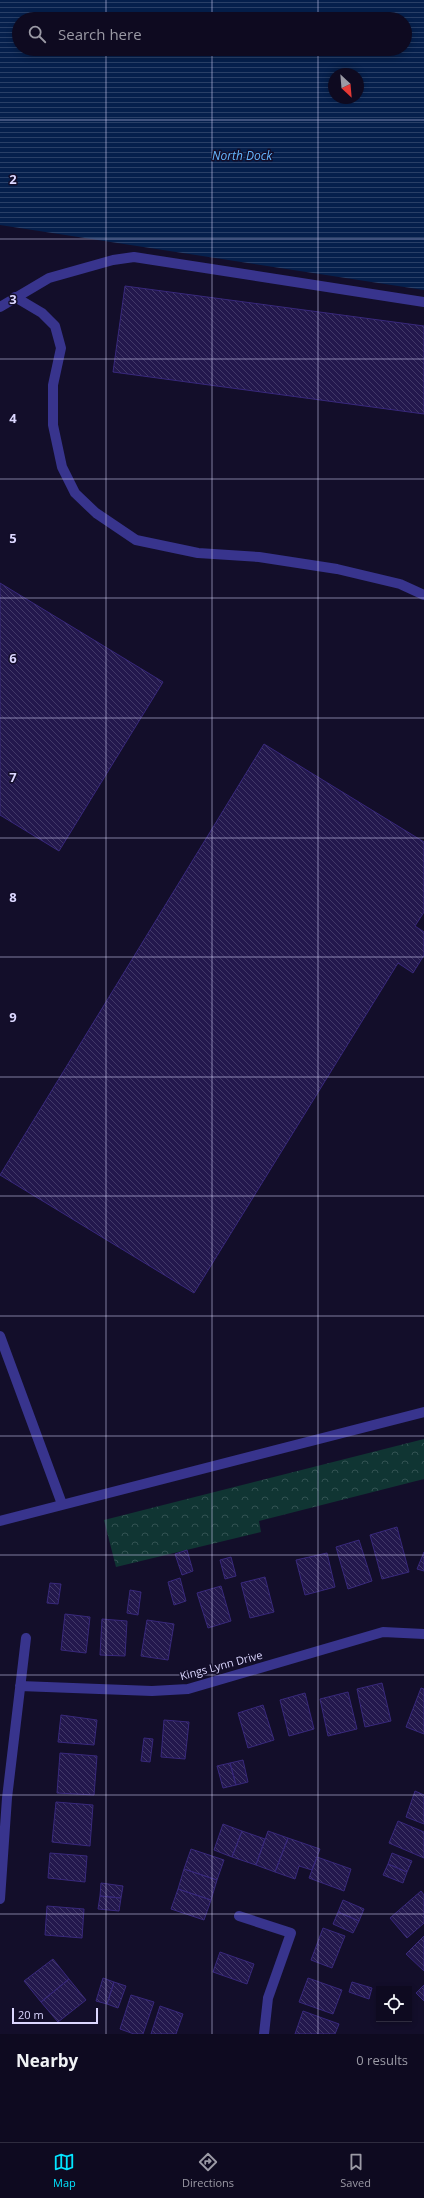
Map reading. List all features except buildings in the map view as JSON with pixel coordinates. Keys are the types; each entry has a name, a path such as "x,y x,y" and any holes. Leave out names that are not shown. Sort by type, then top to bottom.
{"street":[{"path":"0,307 49,278 113,260 134,257 424,302"},
{"path":"15,297 42,313 55,326 61,348 53,385 53,425 62,467 75,493 96,513 136,540 198,553 259,557 337,569 400,584 424,595"},
{"path":"0,1336 62,1504"},
{"path":"0,1521 424,1412"},
{"name":"Kings Lynn Drive","path":"20,1686 152,1691 188,1689 383,1632 424,1634"},
{"path":"0,1899 3,1797 26,1638"},
{"path":"239,1916 291,1933 268,1998 264,2034"}],"green space":[{"path":"424,1439 424,1479 259,1521 261,1532 116,1567 104,1520"}],"water":[{"name":"North Dock","path":"0,0 424,0 424,290 0,225"}]}
